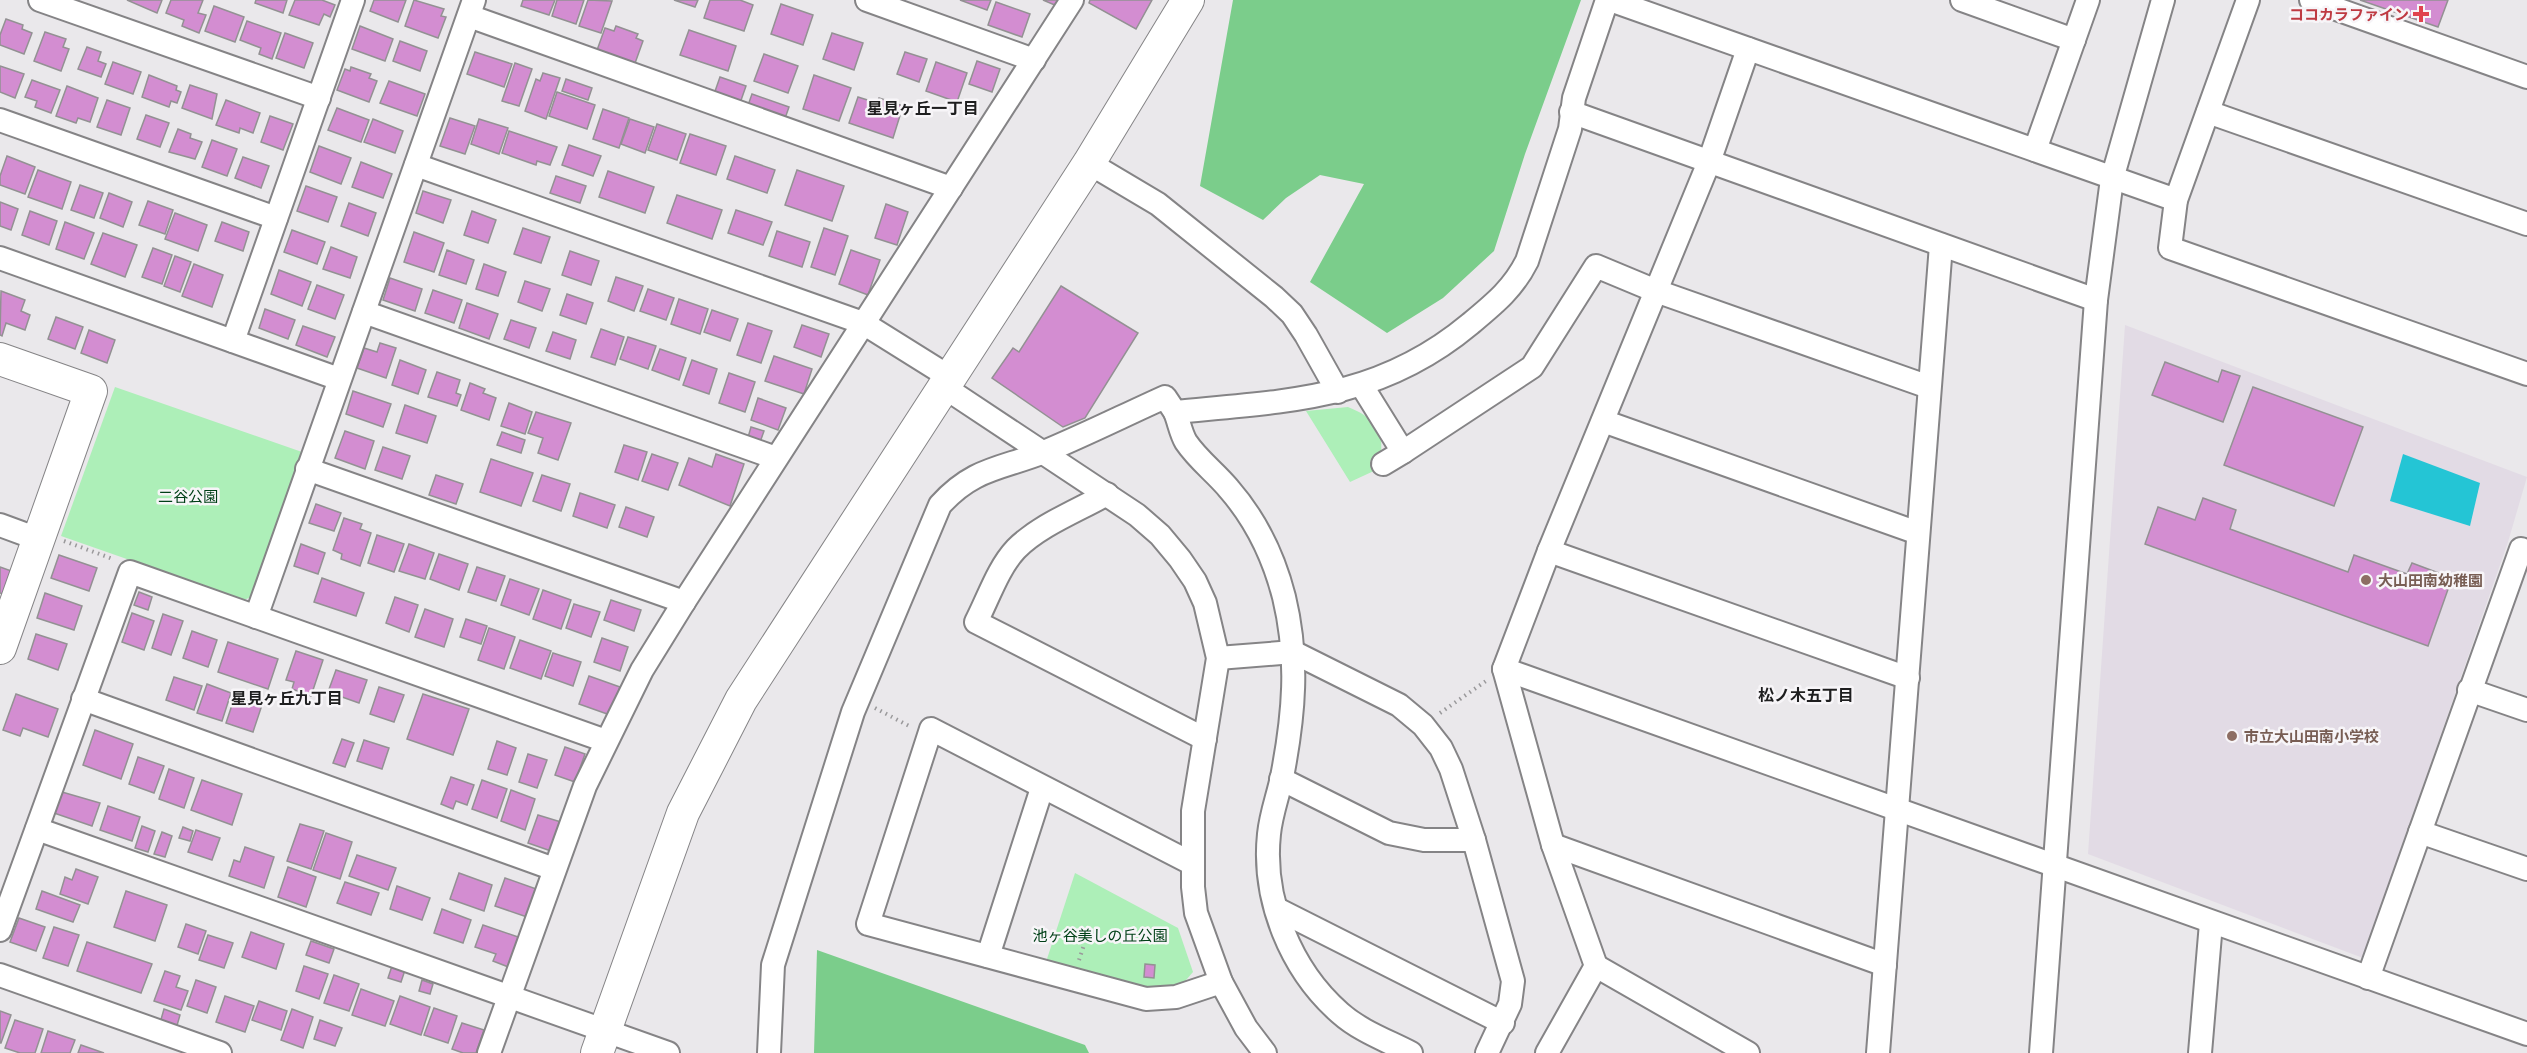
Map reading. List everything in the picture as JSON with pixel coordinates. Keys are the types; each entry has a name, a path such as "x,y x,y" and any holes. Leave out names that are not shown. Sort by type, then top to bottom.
{"street":[{"path":"40,0 319,98"},
{"path":"233,341 353,0"},
{"path":"867,0 1034,60"},
{"path":"489,1053 571,820 606,741 642,670 1072,0"},
{"path":"601,1042 679,823 716,745 747,692 1089,163 1188,0"},
{"path":"1175,412 1287,401 1362,386 1415,362 1456,336 1502,298 1519,278 1527,261 1570,129 1571,112 1609,0 2176,200"},
{"path":"1962,0 2074,40"},
{"path":"2035,150 2088,0"},
{"path":"2041,1053 2096,300 2112,179 2163,0"},
{"path":"2248,0 2176,200 2170,248 2527,374"},
{"path":"2311,0 2527,77"},
{"path":"256,616 472,8 951,188"},
{"path":"1748,48 1709,162 1549,551 1504,669 1553,845 1596,966 1748,1053"},
{"path":"1571,112 2096,300"},
{"path":"2208,112 2527,224"},
{"path":"0,120 276,218"},
{"path":"1089,163 1158,204 1274,297 1292,314 1338,392"},
{"path":"416,165 863,323 1042,453 1107,494 1160,535 1195,580 1205,603 1218,658 1193,811 1196,913 1221,982 1246,1028 1266,1053"},
{"path":"1878,1053 1941,245"},
{"path":"0,258 339,379"},
{"path":"1383,464 1532,367 1596,266 1656,291 1929,387"},
{"path":"364,312 776,458"},
{"path":"0,359 91,391 49,539 0,648"},
{"path":"1362,386 1403,452"},
{"path":"769,1053 773,965 853,712 940,505 952,491 969,478 995,467 1042,453 1165,397 1175,412 1185,441 1229,488 1264,541 1283,594 1290,625 1295,680 1281,778 1274,802 1269,836 1271,888 1286,940 1306,975 1340,1013 1355,1024 1411,1053"},
{"path":"1603,421 1918,533"},
{"path":"307,469 684,602"},
{"path":"1107,494 1050,525 1015,550 999,575 976,622 1205,739"},
{"path":"0,525 49,539"},
{"path":"2368,978 2521,549 2527,551"},
{"path":"1549,551 1908,678"},
{"path":"0,930 130,572 606,741"},
{"path":"1218,658 1293,652 1399,705 1423,724 1441,748 1451,769 1474,840 1513,981 1510,1004 1487,1053"},
{"path":"1504,669 2527,1034"},
{"path":"2469,690 2527,710"},
{"path":"83,699 554,869"},
{"path":"1193,864 931,729 868,924 1146,999 1176,997 1221,982"},
{"path":"1281,778 1389,833 1424,840 1474,840"},
{"path":"988,956 1042,788"},
{"path":"37,829 508,997 601,1042 668,1053"},
{"path":"2420,832 2527,869"},
{"path":"1553,845 1885,965"},
{"path":"1277,909 1503,1023"},
{"path":"2200,1053 2211,922"},
{"path":"1546,1053 1596,966"},
{"path":"0,975 220,1053"}],"path":[{"path":"49,539 122,562 130,572"},
{"path":"1423,724 1504,669"},
{"path":"867,704 929,736"}],"shaded area":[{"path":"2125,325 2527,477 2508,542 2363,958 2088,854"}],"green space":[{"path":"1233,0 1581,0 1525,154 1494,251 1443,298 1387,333 1310,282 1364,184 1320,175 1286,198 1263,220 1200,186"},
{"name":"二谷公園","path":"115,387 302,452 251,597 244,600 61,536"},
{"path":"1348,407 1363,414 1374,424 1378,429 1381,444 1381,453 1370,461 1376,470 1350,482 1306,411"},
{"name":"池ヶ谷美しの丘公園","path":"1075,873 1178,928 1193,972 1180,987 1147,993 1046,962"},
{"path":"817,950 1085,1045 1089,1053 814,1053"}],"water":[{"path":"2403,454 2480,483 2470,526 2390,501"}],"building":[{"path":"127,0 162,0 157,13"},
{"path":"171,0 203,0 198,13 206,15 199,33 182,26 184,20 166,13"},
{"path":"256,0 287,0 283,13 255,3"},
{"path":"295,0 322,0 335,5 330,17 324,14 319,25 289,15"},
{"path":"374,0 406,0 398,22 370,11"},
{"path":"414,0 444,9 441,16 446,17 438,38 405,26"},
{"path":"523,0 555,0 549,15 521,6"},
{"path":"557,0 584,0 576,24 552,16"},
{"path":"588,0 612,1 601,33 579,26"},
{"path":"674,0 698,0 695,7"},
{"path":"710,0 740,0 753,5 744,31 704,18"},
{"path":"960,0 991,0 987,10"},
{"path":"1043,0 1059,0 1057,6"},
{"path":"1090,0 1152,0 1136,29 1089,3"},
{"name":"ココカラファイン","path":"2360,0 2448,0 2438,27"},
{"path":"996,2 1030,14 1022,37 988,25"},
{"path":"781,4 813,15 803,45 771,34"},
{"path":"214,6 244,17 235,42 205,31"},
{"path":"6,19 23,25 22,29 32,33 24,54 0,45 0,35"},
{"path":"247,21 281,33 272,59 259,54 261,48 240,40"},
{"path":"360,26 393,39 385,61 352,49"},
{"path":"616,26 638,34 636,38 643,41 634,66 596,53 605,28 614,31"},
{"path":"689,30 736,46 728,71 680,55"},
{"path":"45,32 66,39 63,47 69,49 61,71 34,61"},
{"path":"285,33 313,43 304,68 276,58"},
{"path":"832,33 863,43 854,70 823,59"},
{"path":"400,41 427,51 420,71 393,61"},
{"path":"87,47 101,52 98,61 106,64 101,77 78,69"},
{"path":"475,52 512,64 504,87 467,74"},
{"path":"905,52 927,59 919,82 897,74"},
{"path":"764,54 798,66 788,93 754,81"},
{"path":"977,61 1000,69 992,92 969,84"},
{"path":"113,62 141,72 133,94 105,84"},
{"path":"936,62 967,73 957,102 926,91"},
{"path":"515,63 532,69 519,106 502,101"},
{"path":"0,66 24,74 15,98 0,92"},
{"path":"351,67 371,74 369,78 377,81 369,102 337,90 345,69 350,71"},
{"path":"543,73 560,78 546,119 525,111 536,79 540,81"},
{"path":"149,75 177,86 176,90 181,92 177,103 171,101 169,107 142,97"},
{"path":"814,75 851,88 839,121 803,109"},
{"path":"720,77 746,86 739,106 713,97"},
{"path":"566,79 592,88 588,100 562,91"},
{"path":"32,80 60,90 51,113 35,107 37,101 25,97"},
{"path":"389,81 425,94 417,116 380,103"},
{"path":"190,85 217,94 212,119 182,108"},
{"path":"67,86 98,98 90,122 78,118 76,123 56,116"},
{"path":"557,92 595,105 587,129 549,116"},
{"path":"752,94 789,107 783,124 746,111"},
{"path":"858,97 877,103 879,98 903,106 893,138 849,123"},
{"path":"107,100 130,108 121,135 97,127"},
{"path":"226,100 260,113 253,133 240,128 239,133 216,125"},
{"path":"337,108 369,120 361,142 328,130"},
{"path":"603,109 629,118 619,148 593,139"},
{"path":"146,115 169,123 160,147 137,139"},
{"path":"270,116 293,124 283,150 261,142"},
{"path":"450,118 475,126 465,154 440,146"},
{"path":"373,119 403,131 395,153 364,142"},
{"path":"479,119 508,128 499,154 471,144"},
{"path":"630,119 654,127 645,153 621,144"},
{"path":"657,124 686,134 677,160 648,150"},
{"path":"178,129 191,134 190,138 202,142 195,159 169,152"},
{"path":"509,131 557,147 550,165 537,161 536,165 502,153"},
{"path":"690,134 726,146 716,175 680,163"},
{"path":"212,140 237,149 227,176 202,167"},
{"path":"569,145 601,156 593,176 562,165"},
{"path":"319,146 351,158 341,184 310,172"},
{"path":"7,156 35,167 25,194 0,185 0,176"},
{"path":"735,156 775,170 767,193 727,179"},
{"path":"243,157 269,166 261,188 235,178"},
{"path":"361,162 392,174 383,198 352,187"},
{"path":"38,170 71,182 62,209 28,197"},
{"path":"797,170 844,186 832,221 785,205"},
{"path":"608,171 654,187 645,213 599,197"},
{"path":"556,176 586,186 580,203 550,193"},
{"path":"80,185 103,193 94,218 71,210"},
{"path":"306,186 337,197 328,222 297,211"},
{"path":"423,191 451,200 443,223 416,213"},
{"path":"109,193 132,202 123,227 100,218"},
{"path":"677,195 722,210 712,239 667,223"},
{"path":"148,201 173,210 165,234 139,225"},
{"path":"0,202 18,209 11,230 0,226"},
{"path":"349,203 376,213 368,236 341,226"},
{"path":"886,204 908,212 897,245 875,238"},
{"path":"736,210 772,222 763,245 728,233"},
{"path":"30,211 57,221 49,245 22,235"},
{"path":"472,211 496,220 488,243 464,235"},
{"path":"175,213 207,225 198,251 165,239"},
{"path":"65,222 94,233 84,259 56,249"},
{"path":"222,222 249,232 243,251 215,241"},
{"path":"523,228 550,237 541,263 514,254"},
{"path":"824,228 848,236 835,275 811,267"},
{"path":"292,230 325,242 317,264 284,252"},
{"path":"777,231 810,242 802,267 769,256"},
{"path":"414,232 444,243 434,272 404,262"},
{"path":"103,233 137,245 125,277 91,264"},
{"path":"331,247 357,257 350,278 323,269"},
{"path":"153,248 172,255 162,284 142,277"},
{"path":"447,250 474,260 466,284 439,275"},
{"path":"851,250 880,260 868,295 839,284"},
{"path":"570,251 599,261 591,285 562,275"},
{"path":"175,256 191,262 180,292 164,286"},
{"path":"194,264 223,275 212,307 182,296"},
{"path":"484,264 506,272 498,296 476,289"},
{"path":"279,270 311,282 302,306 271,294"},
{"path":"616,277 643,286 634,311 608,301"},
{"path":"390,278 422,289 415,311 383,300"},
{"path":"525,281 550,289 542,311 518,302"},
{"path":"317,285 344,295 335,319 308,309"},
{"path":"1061,286 1138,333 1085,418 1063,427 992,378 1013,348 1019,352"},
{"path":"648,289 674,298 666,320 640,311"},
{"path":"433,290 462,300 454,323 425,313"},
{"path":"1,291 25,300 21,311 30,315 25,330 6,323 2,336 0,335"},
{"path":"567,294 593,303 586,324 560,315"},
{"path":"679,299 708,309 700,334 671,324"},
{"path":"467,303 498,314 489,339 459,328"},
{"path":"265,309 295,320 288,339 259,328"},
{"path":"712,310 738,319 730,341 704,332"},
{"path":"56,317 83,327 75,349 48,339"},
{"path":"511,320 536,328 529,348 504,339"},
{"path":"748,323 772,331 761,363 737,355"},
{"path":"802,325 829,334 821,357 794,347"},
{"path":"303,326 335,337 327,357 296,345"},
{"path":"601,329 624,337 615,365 591,357"},
{"path":"89,330 115,340 107,363 81,353"},
{"path":"553,332 576,340 570,359 546,351"},
{"path":"628,337 656,346 648,369 620,359"},
{"path":"380,343 396,348 386,378 357,368 364,348 377,352"},
{"path":"660,349 686,358 679,380 652,370"},
{"path":"774,356 812,369 804,394 765,381"},
{"path":"400,360 426,370 418,394 392,385"},
{"path":"692,360 717,369 709,394 683,385"},
{"path":"2165,362 2218,382 2222,370 2240,376 2223,422 2152,395"},
{"path":"437,372 460,380 456,393 461,395 457,406 428,397"},
{"path":"729,373 755,382 745,412 719,403"},
{"path":"470,383 485,389 483,393 496,398 489,420 461,410"},
{"path":"2253,387 2363,427 2334,506 2224,465"},
{"path":"353,391 391,404 383,427 346,414"},
{"path":"758,398 786,408 778,430 751,420"},
{"path":"509,403 532,412 525,434 501,426"},
{"path":"405,405 436,416 427,443 396,433"},
{"path":"536,412 571,423 558,460 538,453 543,438 528,433"},
{"path":"751,427 764,431 759,445 747,441"},
{"path":"345,431 374,441 365,469 335,458"},
{"path":"502,432 525,440 521,453 497,445"},
{"path":"624,445 647,452 638,480 615,472"},
{"path":"383,447 410,456 402,479 375,470"},
{"path":"652,454 678,463 668,490 642,481"},
{"path":"716,454 744,464 730,506 679,485 689,458 712,467"},
{"path":"491,459 533,473 521,506 480,492"},
{"path":"436,475 463,484 456,504 429,495"},
{"path":"542,475 570,484 561,511 533,501"},
{"path":"580,493 615,505 607,528 573,516"},
{"path":"2203,498 2236,510 2230,529 2348,572 2354,555 2407,574 2412,563 2452,578 2428,646 2145,544 2158,507 2195,520"},
{"path":"316,504 341,513 334,531 309,523"},
{"path":"626,507 654,517 647,537 619,527"},
{"path":"344,518 362,524 360,529 371,533 360,566 341,559 342,554 333,550"},
{"path":"377,535 404,544 394,572 368,563"},
{"path":"301,544 325,553 318,574 294,566"},
{"path":"409,544 434,553 425,579 399,571"},
{"path":"439,554 468,564 459,590 430,579"},
{"path":"59,555 97,568 89,591 51,578"},
{"path":"0,567 14,572 5,595 0,593"},
{"path":"477,567 505,576 496,601 468,592"},
{"path":"322,578 364,593 356,616 314,602"},
{"path":"510,579 539,589 529,615 501,605"},
{"path":"543,590 571,600 561,629 533,619"},
{"path":"139,592 152,597 148,610 134,605"},
{"path":"45,593 82,606 74,630 37,618"},
{"path":"395,597 418,605 409,632 386,623"},
{"path":"611,600 641,610 634,631 604,620"},
{"path":"574,604 600,612 591,637 566,628"},
{"path":"425,609 453,619 444,647 415,637"},
{"path":"132,613 154,621 144,650 122,642"},
{"path":"163,614 183,621 171,655 152,648"},
{"path":"466,619 487,626 481,644 460,637"},
{"path":"489,628 515,637 504,669 478,660"},
{"path":"192,631 217,640 208,667 183,658"},
{"path":"36,634 67,644 58,670 28,659"},
{"path":"602,638 628,647 620,671 594,662"},
{"path":"520,640 551,651 541,679 510,668"},
{"path":"228,642 278,659 268,689 218,672"},
{"path":"296,651 323,660 311,696 292,689 294,682 286,680"},
{"path":"553,653 581,662 573,686 545,676"},
{"path":"336,670 367,680 359,703 328,692"},
{"path":"589,676 620,687 610,715 579,704"},
{"path":"174,677 202,686 194,710 166,700"},
{"path":"207,684 231,693 222,721 197,713"},
{"path":"379,687 404,695 394,722 370,714"},
{"path":"16,694 58,709 48,737 23,728 20,736 3,730"},
{"path":"423,694 469,709 453,755 407,739"},
{"path":"235,696 262,705 253,732 226,723"},
{"path":"95,730 133,744 121,779 83,765"},
{"path":"342,739 354,743 345,767 333,763"},
{"path":"364,740 389,748 382,769 357,761"},
{"path":"497,741 516,748 507,775 488,769"},
{"path":"565,747 585,754 575,782 555,775"},
{"path":"528,754 547,760 537,788 519,782"},
{"path":"138,757 164,766 154,793 129,784"},
{"path":"169,769 194,778 184,808 159,799"},
{"path":"451,777 474,785 467,805 456,801 453,809 441,804"},
{"path":"202,780 242,794 232,825 191,810"},
{"path":"482,780 507,789 497,818 472,809"},
{"path":"511,790 535,799 525,830 501,821"},
{"path":"62,792 100,803 92,826 54,813"},
{"path":"108,806 140,817 132,841 100,830"},
{"path":"538,815 561,822 551,851 528,843"},
{"path":"300,824 324,831 311,869 287,861"},
{"path":"142,826 155,831 148,852 135,848"},
{"path":"183,827 193,831 190,841 179,838"},
{"path":"196,830 220,838 212,860 188,852"},
{"path":"162,832 172,836 165,857 154,854"},
{"path":"326,833 352,842 340,879 313,870"},
{"path":"245,847 274,857 264,888 229,876 234,860 240,862"},
{"path":"357,855 396,868 388,890 349,876"},
{"path":"288,867 316,877 306,907 278,897"},
{"path":"76,869 98,877 88,904 60,894 65,877 72,880"},
{"path":"459,873 492,885 484,911 450,899"},
{"path":"505,878 539,890 530,918 495,906"},
{"path":"345,882 379,893 371,915 337,903"},
{"path":"397,886 430,898 422,920 390,909"},
{"path":"42,891 80,905 73,922 36,909"},
{"path":"126,891 167,905 155,941 114,927"},
{"path":"442,909 471,920 463,943 434,933"},
{"path":"19,918 45,927 36,951 10,942"},
{"path":"186,924 206,931 198,954 178,947"},
{"path":"483,925 521,938 511,968 493,961 496,954 475,947"},
{"path":"54,927 79,935 68,966 43,958"},
{"path":"251,932 284,944 276,969 242,957"},
{"path":"208,935 233,943 224,968 199,960"},
{"path":"311,941 334,949 329,963 306,955"},
{"path":"87,942 152,964 141,993 77,971"},
{"path":"1145,964 1155,965 1154,978 1144,977"},
{"path":"304,966 328,974 319,999 296,991"},
{"path":"392,966 405,970 401,982 388,978"},
{"path":"165,971 180,976 176,987 188,991 181,1010 154,1001"},
{"path":"334,975 359,984 349,1011 324,1003"},
{"path":"196,980 216,987 207,1013 187,1006"},
{"path":"422,980 433,984 430,994 419,991"},
{"path":"361,989 394,1001 385,1026 352,1015"},
{"path":"225,996 254,1006 245,1032 216,1022"},
{"path":"400,996 430,1007 421,1035 390,1024"},
{"path":"259,1001 287,1011 281,1030 252,1020"},
{"path":"434,1008 457,1016 448,1043 424,1035"},
{"path":"164,1009 180,1015 176,1029 160,1023"},
{"path":"292,1009 313,1017 303,1048 281,1040"},
{"path":"0,1011 11,1015 1,1043 0,1043"},
{"path":"15,1020 43,1029 35,1053 20,1053 5,1048"},
{"path":"320,1020 342,1028 335,1046 314,1039"},
{"path":"462,1023 484,1030 476,1053 463,1053 452,1049"},
{"path":"48,1031 75,1040 70,1053 41,1053"},
{"path":"81,1045 104,1053 78,1053"}],"place":[{"name":"ココカラファイン","path":"2421,14"},
{"name":"大山田南幼稚園","path":"2366,580"},
{"name":"市立大山田南小学校","path":"2232,736"}],"district":[{"name":"星見ヶ丘一丁目","path":"923,108"},
{"name":"松ノ木五丁目","path":"1806,695"},
{"name":"星見ヶ丘九丁目","path":"287,698"}]}
